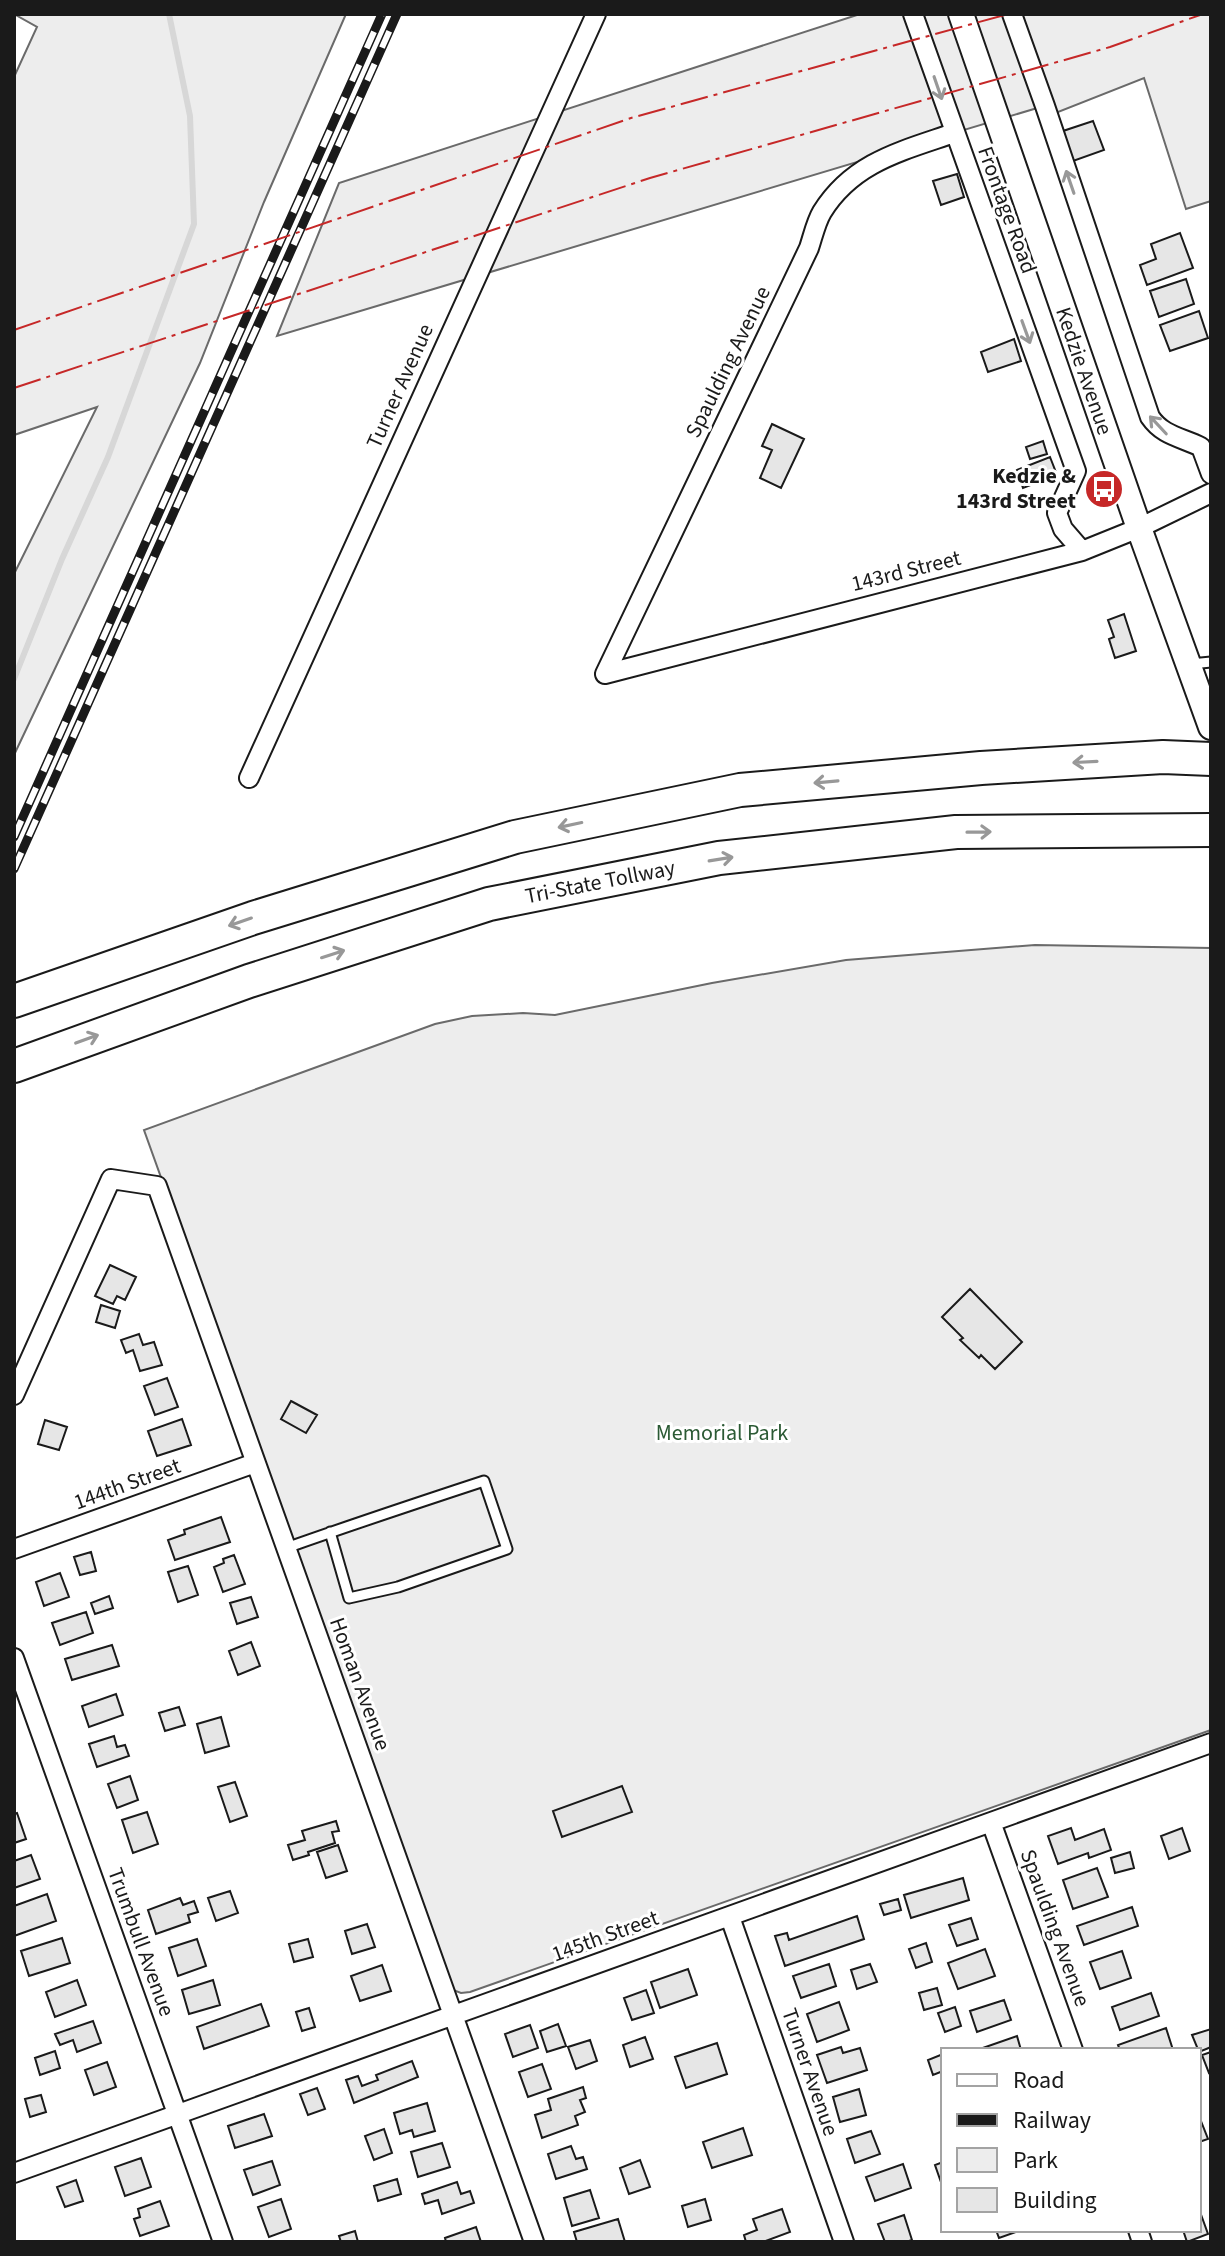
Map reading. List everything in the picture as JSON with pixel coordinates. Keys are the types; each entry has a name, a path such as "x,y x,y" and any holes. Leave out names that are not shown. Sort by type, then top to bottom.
{"highway":[{"path":"22,998 253,918 515,837 740,790 981,768 1163,757 1211,759"},
{"name":"Tri-State Tollway","path":"14,1066 249,981 489,904 719,858 941,834 1200,830"}],"main road":[{"name":"Kedzie Avenue","path":"961,14 1139,528 1200,663 1211,727"}],"street":[{"name":"Turner Avenue","path":"249,778 596,14"},
{"name":"Frontage Road","path":"913,14 1076,471 1057,513 1063,529 1082,551"},
{"path":"1012,14 1150,417 1156,427 1168,435 1201,447 1211,474"},
{"name":"Spaulding Avenue","path":"605,674 809,248 821,214 841,187 859,171 891,155 954,133"},
{"name":"143rd Street","path":"605,674 1082,551 1211,493"},
{"name":"Homan Avenue","path":"14,1395 111,1179 157,1186 534,2242"},
{"name":"144th Street","path":"14,1549 255,1463"},
{"name":"Trumbull Avenue","path":"14,1658 223,2242"},
{"name":"145th Street","path":"14,2173 1211,1743"},
{"name":"Spaulding Avenue","path":"991,1822 1072,2048"},
{"name":"Turner Avenue","path":"730,1917 844,2242"}],"lane":[{"path":"286,1548 330,1532 484,1481 507,1549 398,1587 349,1598 330,1532"}],"green space":[{"path":"14,14 346,14 264,202 200,363 14,755 14,574 97,407 14,435 14,77 37,27"},
{"path":"860,14 1211,14 1211,201 1186,209 1144,78 1048,116 1044,106 277,336 339,183"},
{"name":"Memorial Park","path":"1035,945 1211,948 1211,1730 470,1992 453,1990 144,1130 435,1024 472,1016 555,1015 846,960"}],"building":[{"path":"1093,121 1104,150 1073,161 1063,131"},
{"path":"957,174 964,197 941,205 933,181"},
{"path":"1180,233 1193,268 1147,285 1140,265 1156,259 1151,244"},
{"path":"1186,279 1194,304 1159,317 1150,291"},
{"path":"1199,311 1208,338 1170,351 1160,325"},
{"path":"1014,339 1021,361 988,372 981,352"},
{"path":"772,424 804,439 781,488 760,478 772,450 762,446"},
{"path":"1043,441 1047,454 1030,459 1026,447"},
{"path":"1050,457 1057,475 1023,488 1017,470"},
{"path":"1124,614 1136,651 1115,658 1109,639 1114,637 1108,620"},
{"path":"110,1265 136,1277 125,1300 117,1296 113,1304 95,1296"},
{"path":"970,1289 1022,1342 995,1369 960,1340 963,1338 942,1317"},
{"path":"101,1305 120,1311 115,1328 96,1322"},
{"path":"139,1334 143,1345 154,1342 162,1365 140,1371 133,1350 126,1353 121,1340"},
{"path":"167,1378 178,1407 155,1415 144,1386"},
{"path":"291,1401 317,1415 306,1433 281,1419"},
{"path":"182,1419 191,1445 157,1456 148,1431"},
{"path":"45,1420 67,1427 59,1450 38,1444"},
{"path":"221,1517 230,1542 175,1560 168,1540 185,1534 184,1530"},
{"path":"91,1552 96,1571 80,1575 74,1557"},
{"path":"234,1555 245,1584 223,1592 214,1567"},
{"path":"188,1566 198,1595 178,1602 168,1572"},
{"path":"60,1573 69,1597 44,1606 36,1582"},
{"path":"109,1596 113,1608 95,1614 91,1603"},
{"path":"251,1597 258,1617 237,1624 230,1603"},
{"path":"86,1612 93,1633 60,1645 52,1623"},
{"path":"251,1642 260,1666 238,1675 229,1651"},
{"path":"112,1645 119,1666 72,1680 65,1659"},
{"path":"116,1694 123,1715 89,1727 82,1706"},
{"path":"179,1707 185,1725 165,1731 159,1713"},
{"path":"221,1717 229,1746 205,1753 197,1724"},
{"path":"114,1736 117,1747 125,1745 129,1756 97,1767 89,1744"},
{"path":"130,1776 138,1800 117,1808 108,1784"},
{"path":"235,1782 247,1816 230,1822 218,1787"},
{"path":"622,1786 632,1812 562,1837 553,1811"},
{"path":"147,1812 158,1844 133,1853 122,1820"},
{"path":"17,1813 26,1839 14,1843 14,1814"},
{"path":"336,1821 339,1831 332,1832 335,1843 293,1860 288,1845 305,1840 302,1831"},
{"path":"1071,1828 1075,1840 1104,1829 1111,1850 1089,1858 1088,1853 1058,1864 1048,1836"},
{"path":"1182,1828 1190,1851 1169,1859 1161,1836"},
{"path":"338,1845 347,1871 326,1878 317,1852"},
{"path":"1130,1852 1134,1868 1115,1873 1111,1858"},
{"path":"31,1855 40,1879 14,1888 14,1861"},
{"path":"1097,1868 1108,1897 1073,1909 1063,1880"},
{"path":"963,1878 969,1900 911,1918 904,1895"},
{"path":"230,1891 238,1913 216,1921 208,1898"},
{"path":"47,1894 56,1921 14,1936 14,1906"},
{"path":"180,1898 183,1905 194,1901 198,1912 188,1915 190,1922 156,1934 148,1910"},
{"path":"898,1899 901,1910 884,1915 880,1904"},
{"path":"1132,1907 1138,1926 1084,1945 1077,1926"},
{"path":"857,1916 864,1939 785,1966 775,1936 787,1933 789,1940"},
{"path":"971,1918 978,1939 957,1946 949,1925"},
{"path":"367,1924 375,1947 352,1954 345,1931"},
{"path":"62,1938 70,1963 29,1976 21,1951"},
{"path":"197,1939 206,1966 178,1976 169,1948"},
{"path":"308,1939 313,1957 294,1962 289,1944"},
{"path":"926,1943 932,1962 916,1968 909,1949"},
{"path":"985,1949 995,1976 958,1989 948,1963"},
{"path":"1122,1951 1131,1978 1100,1989 1090,1962"},
{"path":"829,1964 836,1986 801,1998 793,1976"},
{"path":"870,1964 877,1982 857,1989 851,1970"},
{"path":"382,1965 391,1991 360,2001 351,1976"},
{"path":"688,1969 697,1995 660,2008 651,1982"},
{"path":"77,1980 86,2005 55,2017 46,1992"},
{"path":"213,1980 220,2005 189,2014 182,1990"},
{"path":"937,1988 942,2005 924,2010 919,1993"},
{"path":"646,1990 654,2013 632,2020 624,1998"},
{"path":"1151,1993 1159,2016 1120,2030 1112,2007"},
{"path":"1004,2000 1011,2020 977,2032 970,2011"},
{"path":"839,2002 849,2030 817,2042 807,2014"},
{"path":"261,2004 269,2026 204,2049 197,2027"},
{"path":"955,2007 961,2026 945,2032 938,2013"},
{"path":"309,2008 315,2027 302,2031 296,2012"},
{"path":"93,2021 101,2043 77,2052 73,2040 60,2045 55,2034"},
{"path":"558,2024 566,2046 547,2052 540,2031"},
{"path":"530,2025 538,2048 513,2057 505,2034"},
{"path":"1166,2028 1172,2048 1119,2048 1118,2045"},
{"path":"1211,2029 1211,2047 1201,2051 1192,2035"},
{"path":"1017,2036 1020,2048 983,2048"},
{"path":"645,2037 653,2059 630,2067 623,2045"},
{"path":"590,2040 597,2061 576,2069 568,2047"},
{"path":"717,2043 727,2074 686,2088 675,2057"},
{"path":"841,2047 843,2053 860,2048 867,2070 827,2083 817,2055"},
{"path":"55,2051 60,2068 40,2075 35,2058"},
{"path":"1211,2052 1211,2072 1209,2073 1202,2055"},
{"path":"941,2055 941,2072 933,2075 928,2060"},
{"path":"412,2061 418,2077 354,2103 346,2080 358,2076 362,2086 378,2080 376,2075"},
{"path":"107,2062 116,2087 94,2095 85,2070"},
{"path":"542,2064 551,2089 528,2097 519,2072"},
{"path":"583,2087 586,2098 580,2100 585,2112 575,2116 578,2125 542,2138 535,2115 551,2110 548,2099"},
{"path":"317,2088 325,2109 308,2115 300,2094"},
{"path":"859,2089 866,2115 840,2122 833,2097"},
{"path":"41,2095 46,2112 30,2117 25,2099"},
{"path":"427,2103 435,2131 414,2137 412,2130 400,2134 394,2113"},
{"path":"264,2114 272,2136 235,2148 228,2126"},
{"path":"1201,2121 1208,2139 1201,2141"},
{"path":"743,2128 752,2155 712,2168 703,2142"},
{"path":"384,2129 392,2153 374,2160 365,2136"},
{"path":"871,2131 880,2154 855,2163 847,2139"},
{"path":"442,2143 450,2167 418,2177 411,2152"},
{"path":"571,2146 576,2159 583,2157 587,2169 556,2179 548,2154"},
{"path":"141,2158 151,2187 125,2196 115,2167"},
{"path":"640,2160 650,2187 629,2194 620,2168"},
{"path":"272,2161 280,2185 253,2195 244,2170"},
{"path":"941,2163 941,2182 935,2165"},
{"path":"903,2164 911,2188 875,2201 866,2177"},
{"path":"397,2179 401,2194 378,2201 374,2186"},
{"path":"76,2180 83,2201 65,2207 57,2187"},
{"path":"457,2182 461,2194 470,2191 474,2203 442,2214 438,2200 425,2204 422,2194"},
{"path":"590,2190 599,2218 572,2226 564,2198"},
{"path":"281,2199 291,2229 269,2237 258,2207"},
{"path":"705,2199 711,2220 688,2227 682,2206"},
{"path":"160,2201 169,2226 140,2236 134,2219 140,2217 138,2209"},
{"path":"782,2209 790,2232 763,2242 746,2242 744,2235 757,2230 753,2219"},
{"path":"904,2215 912,2240 885,2242 878,2224"},
{"path":"1201,2215 1208,2234 1187,2242 1184,2232 1201,2232"},
{"path":"618,2219 625,2242 577,2242 574,2232"},
{"path":"476,2227 481,2242 446,2242 445,2238"},
{"path":"355,2231 358,2242 341,2242 339,2236"},
{"path":"997,2232 1016,2232 999,2238"}],"waterway":[{"path":"14,679 62,559 108,457 194,224 190,116 169,14"}],"railway":[{"path":"14,837 382,14"},
{"path":"14,869 397,14"}],"power":[{"path":"14,330 631,118 1008,14"},
{"path":"14,388 650,178 1110,47 1203,14"}],"place":[{"name":"Kedzie & 143rd Street","path":"1104,489"}]}
